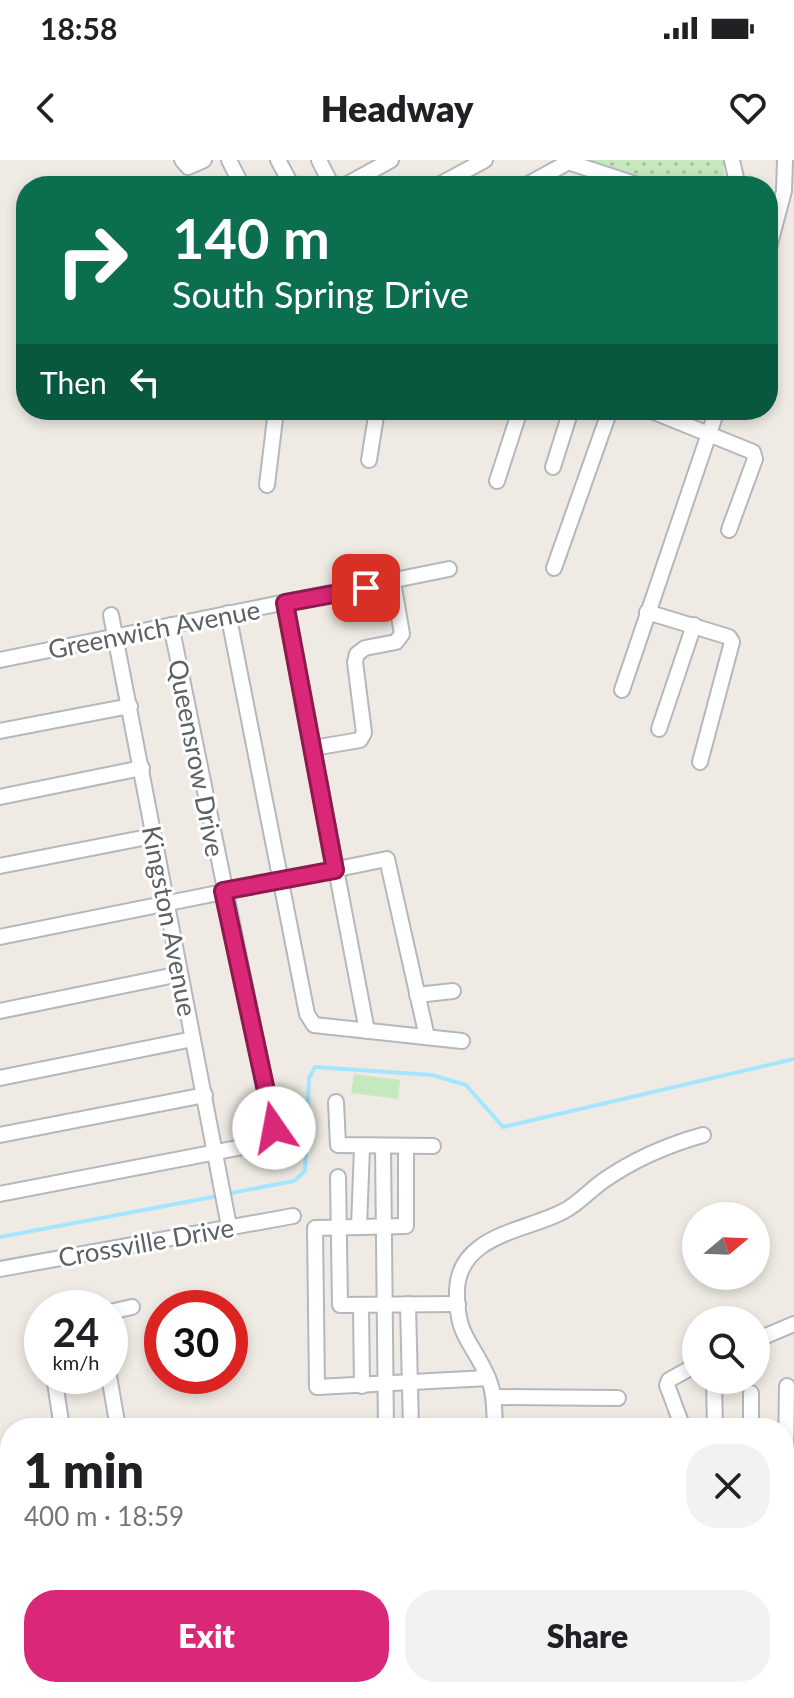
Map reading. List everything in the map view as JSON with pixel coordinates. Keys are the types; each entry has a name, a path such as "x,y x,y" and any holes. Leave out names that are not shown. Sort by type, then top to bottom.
{"street":[{"path":"182,160 188,167 204,160"},
{"path":"371,165 391,160"},
{"path":"455,176 485,160"},
{"path":"778,214 784,191 785,160"},
{"path":"543,176 570,161 613,176"},
{"path":"267,485 275,420"},
{"path":"369,460 375,420"},
{"path":"497,481 517,420"},
{"path":"553,467 568,420"},
{"path":"554,568 606,420"},
{"path":"677,420 748,448 755,459 729,530"},
{"path":"622,690 714,420"},
{"name":"Greenwich Avenue","path":"0,660 449,569"},
{"path":"313,748 360,740 364,733 355,662 357,654 365,648 396,642 402,634 393,582"},
{"path":"285,603 367,1031"},
{"path":"647,612 729,637 732,642 700,762"},
{"path":"228,613 307,1014 314,1025 462,1041"},
{"name":"Kingston Avenue","path":"111,615 229,1226"},
{"name":"Queensrow Drive","path":"171,625 223,891 274,1128 268,1142 216,1152"},
{"path":"659,729 694,625"},
{"path":"0,731 130,706"},
{"path":"0,797 142,768"},
{"path":"0,866 153,836"},
{"path":"0,937 387,859 427,1037"},
{"path":"0,1011 180,974"},
{"path":"417,995 453,991"},
{"path":"0,1078 193,1039"},
{"path":"0,1135 205,1095"},
{"path":"336,1102 338,1145 433,1146"},
{"path":"495,1418 494,1397 488,1378 459,1328 460,1272 467,1258 501,1234 564,1212 634,1162 675,1143 703,1135"},
{"path":"383,1146 386,1418"},
{"path":"406,1146 406,1223 403,1227 315,1228 317,1387 488,1378"},
{"path":"359,1227 362,1147"},
{"path":"0,1194 216,1152"},
{"path":"338,1177 338,1303 342,1306 458,1304"},
{"name":"Crossville Drive","path":"0,1269 293,1216"},
{"path":"408,1304 411,1418"},
{"path":"361,1306 362,1386"},
{"path":"128,1308 132,1307"},
{"path":"770,1334 794,1324"},
{"path":"679,1418 667,1385 669,1380 682,1373"},
{"path":"787,1386 787,1418"},
{"path":"57,1394 60,1418"},
{"path":"112,1394 116,1418"},
{"path":"714,1394 715,1418"},
{"path":"751,1394 751,1418"},
{"path":"494,1397 618,1398"}],"green space":[{"path":"589,160 723,160 724,176 633,176"},
{"path":"354,1074 400,1080 398,1099 351,1093"}],"waterway":[{"path":"226,1194 294,1181 305,1171 309,1078 315,1067 432,1075 466,1085 503,1127 794,1059"},
{"path":"0,1237 218,1196"}],"route":[{"path":"274,1128 223,891 335,870 285,603 366,588"}]}
